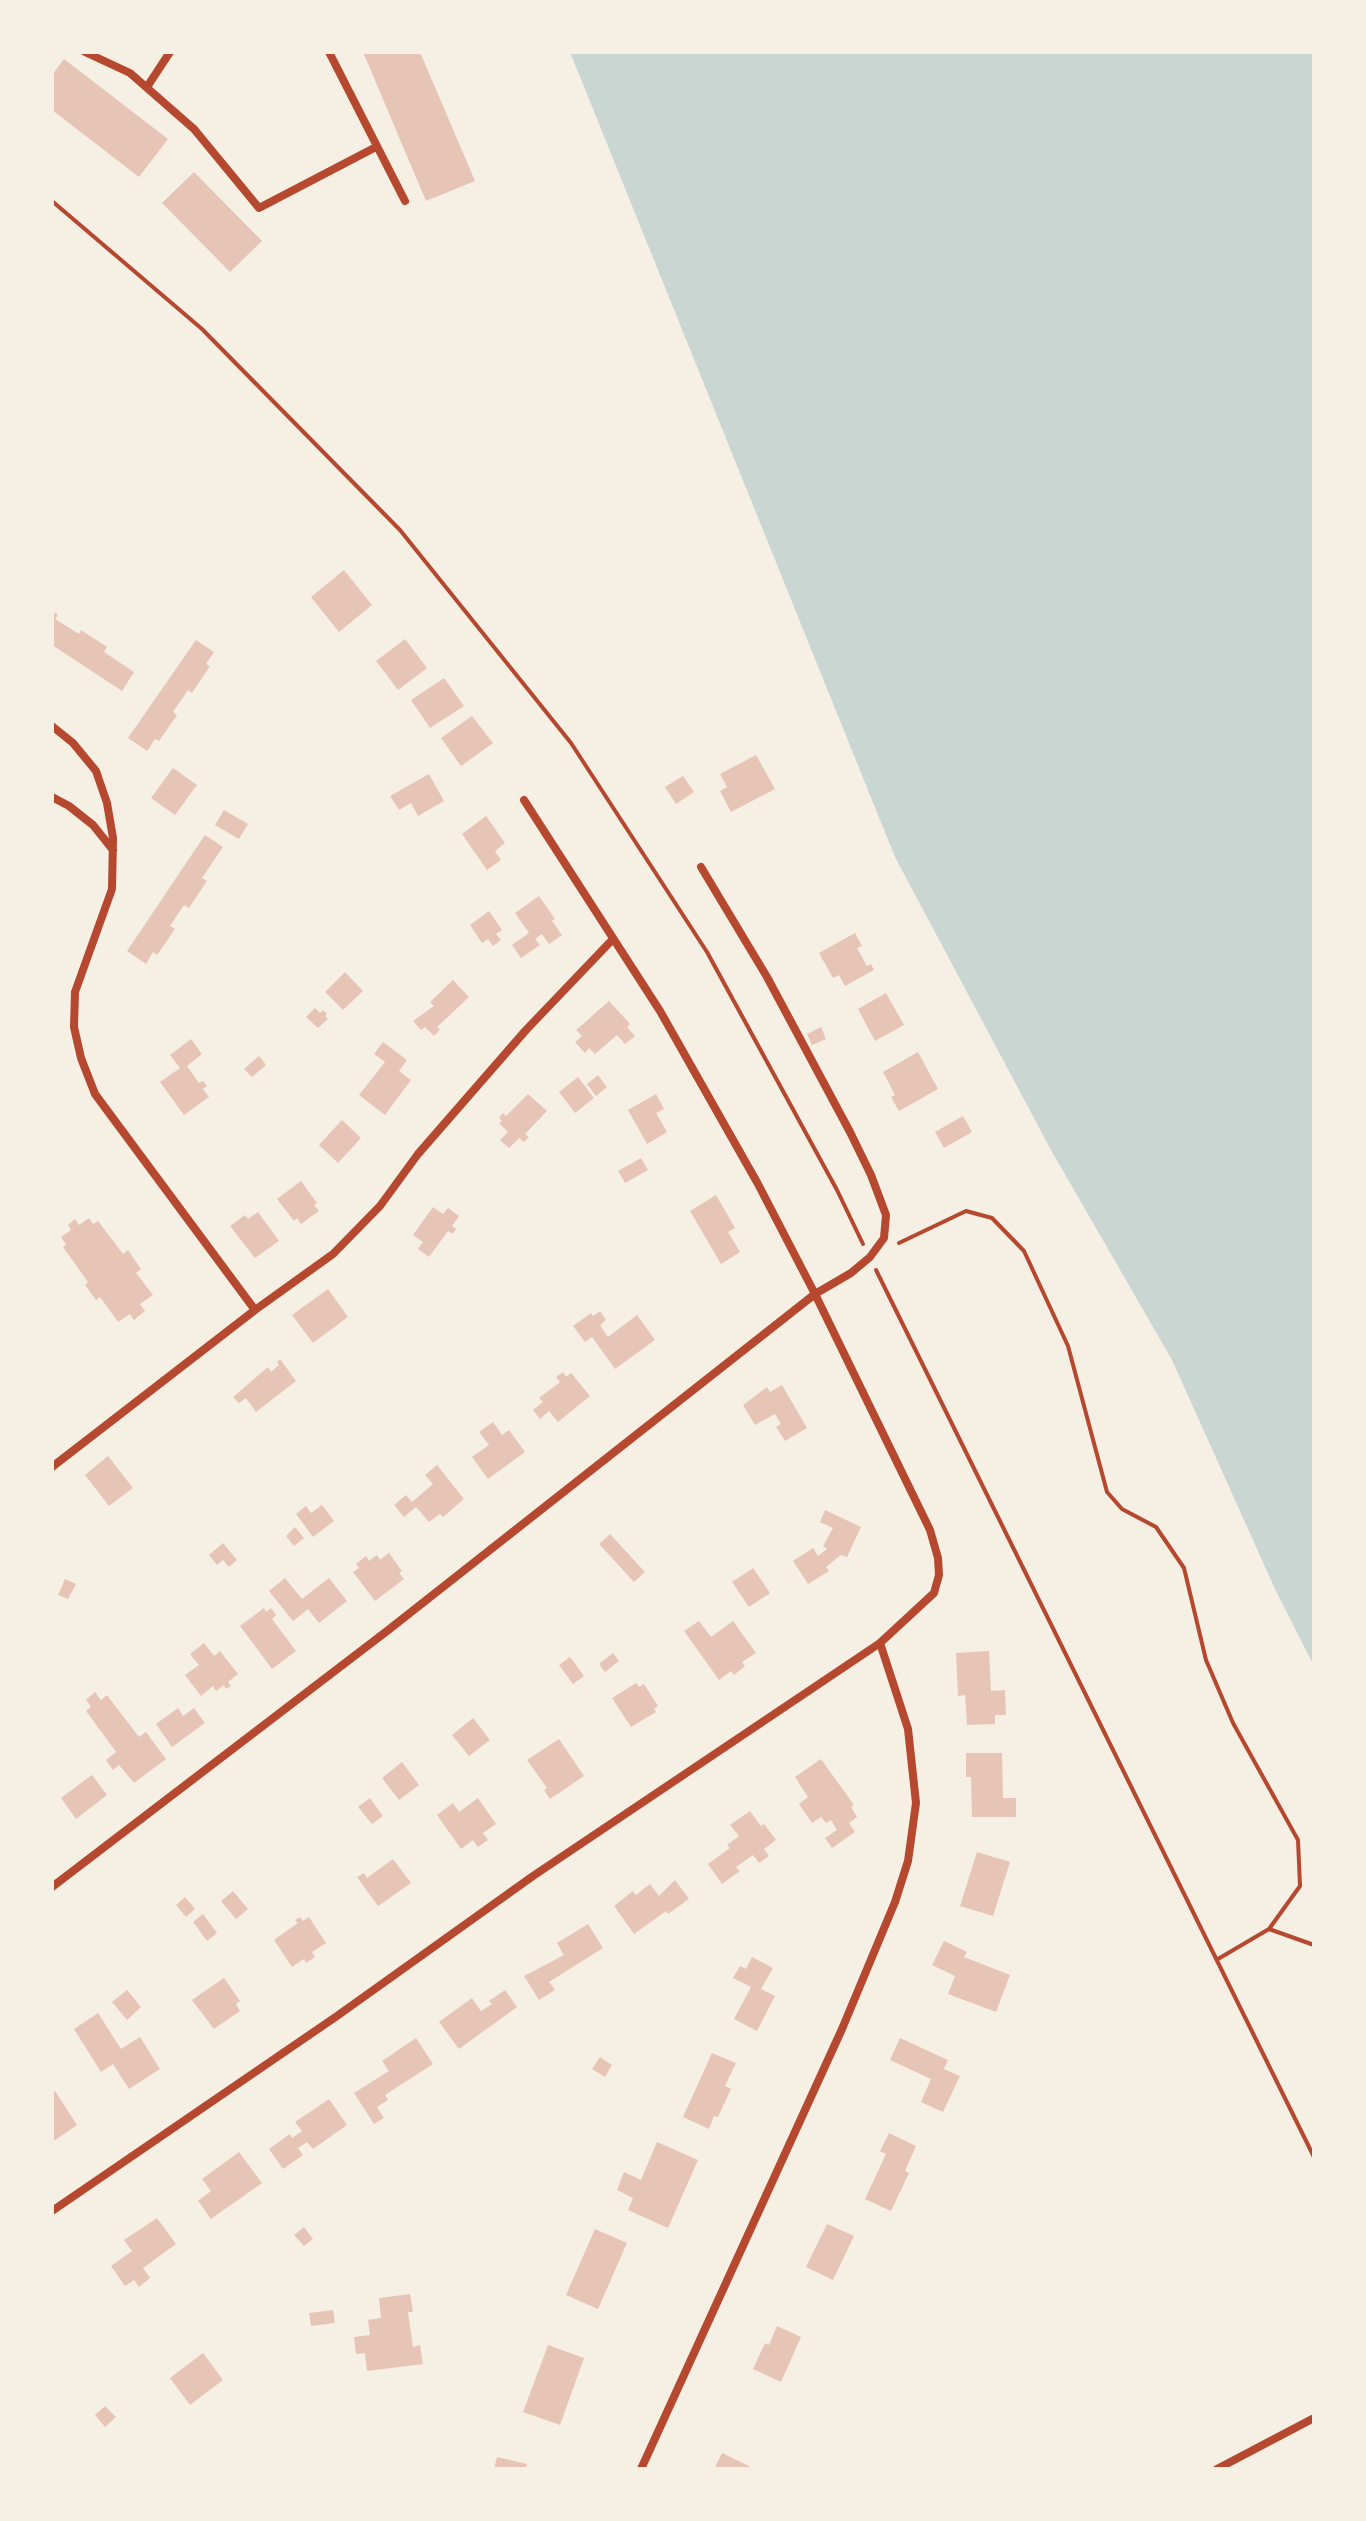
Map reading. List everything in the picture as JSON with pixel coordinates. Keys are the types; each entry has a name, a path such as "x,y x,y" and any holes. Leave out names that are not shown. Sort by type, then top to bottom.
{"street":[{"path":"85,52 130,73 194,129 259,208 376,147"},
{"path":"147,87 170,52"},
{"path":"329,52 405,201"},
{"path":"52,726 73,743 96,771 107,803 113,851 112,889 75,992 74,1027 81,1058 95,1094 255,1310"},
{"path":"52,797 93,825 113,851"},
{"path":"52,2211 324,2025 533,1876 880,1643 934,1593 939,1575 938,1558 930,1530 815,1294 758,1184 660,1011 524,800"},
{"path":"52,1887 387,1631 815,1294 851,1273 870,1257 884,1238 886,1215 871,1175 767,977 701,867"},
{"path":"52,1467 255,1310 333,1254 380,1206 418,1154 526,1030 613,939"},
{"path":"641,2469 842,2029 895,1902 908,1861 916,1803 908,1729 880,1643"},
{"path":"1217,2469 1314,2418"}],"path":[{"path":"52,201 202,329 400,530 571,743 707,952 837,1190 1314,2157"},
{"path":"897,1244 966,1211 992,1218 1024,1251 1068,1346 1107,1492 1122,1509 1156,1527 1184,1568 1206,1660 1233,1723 1298,1840 1300,1886 1269,1929 1218,1959"},
{"path":"1269,1929 1314,1945"}],"shaded area":[{"path":"570,52 1314,52 1314,1666 1275,1589 1172,1360 1051,1150 895,857"}],"building":[{"path":"363,52 420,52 475,181 426,201"},
{"path":"64,59 168,139 139,177 52,110 52,75"},
{"path":"194,172 262,241 230,272 162,203"},
{"path":"344,570 372,605 339,632 311,597"},
{"path":"52,611 58,615 55,619 79,634 81,630 107,647 104,652 134,672 122,691 52,645"},
{"path":"405,639 427,668 398,690 376,661"},
{"path":"196,640 214,652 206,664 210,666 192,693 188,690 173,712 177,715 159,741 155,739 147,751 128,738"},
{"path":"444,678 464,706 430,728 411,700"},
{"path":"472,716 493,743 461,766 441,738"},
{"path":"756,755 775,789 731,812 720,791 727,787 720,774"},
{"path":"173,768 197,785 175,815 151,798"},
{"path":"429,774 444,801 418,816 411,803 399,810 390,796"},
{"path":"683,776 694,792 676,804 665,787"},
{"path":"224,810 248,824 239,839 215,825"},
{"path":"486,816 505,843 495,851 501,860 487,870 462,834"},
{"path":"205,835 223,847 202,878 207,881 189,908 184,905 170,926 175,929 157,955 153,952 146,964 127,951"},
{"path":"539,896 562,935 549,944 542,934 535,939 540,945 521,958 512,945 529,933 515,913"},
{"path":"489,911 502,930 496,934 501,940 493,946 488,939 482,943 470,925"},
{"path":"855,933 862,946 857,948 867,966 871,964 874,970 845,986 839,975 833,978 819,953"},
{"path":"345,972 363,991 343,1010 325,992"},
{"path":"453,980 469,997 437,1027 440,1030 434,1036 425,1027 421,1030 413,1021 434,1006 430,1002"},
{"path":"886,993 904,1025 875,1041 858,1009"},
{"path":"609,1001 630,1024 627,1027 635,1036 625,1044 617,1035 595,1054 589,1048 585,1053 575,1042 582,1036 576,1030"},
{"path":"315,1008 320,1013 323,1010 328,1019 318,1028 306,1017"},
{"path":"821,1027 826,1039 812,1045 807,1034"},
{"path":"191,1039 202,1054 187,1066 199,1083 203,1081 207,1086 203,1089 209,1097 184,1115 160,1082 180,1068 170,1055"},
{"path":"383,1042 407,1060 399,1071 411,1080 385,1115 359,1095 385,1062 374,1054"},
{"path":"918,1052 938,1089 899,1111 883,1072"},
{"path":"259,1056 266,1065 252,1077 244,1069"},
{"path":"598,1075 607,1087 596,1096 587,1084"},
{"path":"578,1077 594,1098 575,1113 559,1092"},
{"path":"528,1094 547,1111 525,1134 529,1137 524,1142 519,1138 509,1148 500,1140 508,1132 499,1123 502,1121 499,1118 503,1113 506,1116"},
{"path":"656,1094 664,1109 656,1113 667,1132 647,1144 628,1110"},
{"path":"963,1116 972,1132 944,1148 935,1132"},
{"path":"342,1120 361,1138 338,1163 319,1145"},
{"path":"641,1158 648,1170 625,1183 618,1171"},
{"path":"301,1181 317,1203 314,1205 319,1211 301,1224 297,1218 294,1221 277,1199"},
{"path":"716,1195 735,1228 728,1232 740,1252 721,1264 690,1211"},
{"path":"433,1207 443,1214 448,1208 459,1216 452,1226 456,1229 452,1234 448,1231 429,1257 418,1249 423,1242 413,1235"},
{"path":"258,1212 279,1241 255,1258 230,1226 245,1215 248,1219"},
{"path":"89,1218 93,1224 98,1221 123,1254 128,1250 141,1269 136,1273 153,1295 140,1304 145,1311 134,1320 130,1314 118,1322 100,1297 96,1300 85,1285 88,1282 63,1247 66,1244 61,1237 71,1230 68,1225 75,1219 79,1225"},
{"path":"328,1289 348,1317 313,1343 292,1315"},
{"path":"600,1311 606,1320 600,1325 608,1337 637,1315 655,1340 615,1369 592,1337 585,1342 573,1326 591,1313 593,1316"},
{"path":"280,1359 296,1381 256,1412 246,1398 239,1403 233,1397 268,1367 271,1372 279,1365 277,1362"},
{"path":"563,1372 566,1377 571,1373 590,1396 558,1422 549,1411 540,1419 533,1410 543,1402 539,1398 560,1382 556,1377"},
{"path":"782,1385 807,1428 785,1441 776,1427 781,1424 775,1414 755,1425 743,1405 767,1387 770,1392"},
{"path":"493,1422 502,1435 509,1430 525,1452 488,1479 472,1457 489,1445 479,1432"},
{"path":"108,1456 133,1488 109,1506 85,1475"},
{"path":"437,1465 464,1499 443,1517 440,1514 429,1522 416,1507 404,1517 394,1505 406,1495 412,1502 433,1484 425,1475"},
{"path":"322,1505 334,1521 313,1537 296,1514 306,1506 311,1513"},
{"path":"825,1510 861,1527 847,1557 841,1555 826,1567 829,1571 808,1584 793,1561 813,1548 818,1556 827,1549 823,1546 833,1528 820,1522"},
{"path":"295,1527 304,1538 294,1546 286,1536"},
{"path":"610,1534 645,1572 634,1582 599,1544"},
{"path":"223,1543 237,1560 229,1567 223,1560 217,1565 209,1555"},
{"path":"389,1553 404,1579 375,1601 353,1572 359,1568 356,1564 366,1556 369,1561 377,1555 380,1560"},
{"path":"753,1568 770,1593 749,1607 732,1582"},
{"path":"285,1578 302,1599 329,1578 347,1601 319,1623 308,1609 293,1621 269,1591"},
{"path":"65,1579 76,1584 68,1599 58,1595"},
{"path":"264,1608 266,1612 271,1608 276,1615 272,1619 296,1651 272,1669 240,1626"},
{"path":"699,1621 711,1637 733,1621 756,1653 742,1662 745,1666 734,1675 731,1671 719,1680 684,1631"},
{"path":"204,1643 214,1656 220,1651 238,1674 228,1682 231,1686 226,1689 224,1685 216,1691 213,1686 201,1696 185,1675 199,1665 190,1654"},
{"path":"989,1651 991,1691 1005,1690 1006,1715 995,1715 995,1724 967,1725 965,1695 958,1696 956,1653"},
{"path":"613,1653 619,1661 605,1672 599,1664"},
{"path":"570,1657 584,1676 573,1684 559,1665"},
{"path":"636,1683 639,1687 644,1684 658,1706 654,1709 656,1712 631,1727 612,1698"},
{"path":"95,1692 101,1700 107,1695 139,1737 146,1732 166,1759 134,1783 119,1765 113,1770 106,1760 116,1752 86,1711 91,1707 86,1700"},
{"path":"178,1708 183,1716 194,1708 205,1723 172,1747 156,1724"},
{"path":"473,1718 490,1740 469,1756 452,1735"},
{"path":"559,1739 584,1776 550,1799 544,1790 547,1788 527,1760"},
{"path":"966,1753 1002,1753 1003,1798 1016,1798 1016,1817 972,1817 971,1777 966,1777"},
{"path":"821,1759 854,1805 851,1807 857,1817 849,1823 855,1832 832,1848 825,1838 837,1830 831,1820 826,1823 821,1817 812,1823 799,1804 808,1797 795,1777"},
{"path":"402,1762 419,1785 399,1800 382,1778"},
{"path":"92,1775 107,1795 76,1819 61,1798"},
{"path":"370,1798 383,1816 372,1824 358,1807"},
{"path":"478,1798 496,1824 483,1833 488,1840 478,1847 473,1840 461,1849 437,1815 453,1803 459,1812"},
{"path":"750,1811 776,1840 764,1849 769,1856 759,1863 753,1855 736,1867 740,1871 722,1884 708,1864 730,1848 727,1845 739,1836 730,1825"},
{"path":"977,1852 1010,1862 993,1916 960,1906"},
{"path":"393,1859 411,1883 378,1906 357,1877 364,1873 367,1878"},
{"path":"675,1880 689,1899 634,1934 614,1906 633,1891 636,1895 650,1884 659,1896"},
{"path":"233,1891 248,1909 236,1919 221,1901"},
{"path":"185,1897 195,1909 186,1917 176,1905"},
{"path":"203,1914 217,1933 207,1941 193,1922"},
{"path":"300,1917 303,1921 309,1917 326,1943 312,1952 315,1957 306,1963 304,1959 292,1967 274,1940 298,1923 295,1920"},
{"path":"588,1924 603,1948 549,1982 555,1990 539,2000 524,1976 564,1955 557,1943"},
{"path":"944,1941 967,1952 964,1957 1010,1975 996,2012 948,1994 955,1976 932,1965"},
{"path":"752,1957 773,1968 761,1989 775,1996 757,2031 734,2019 751,1987 733,1978 740,1966 746,1969"},
{"path":"224,1978 240,2001 236,2004 240,2011 214,2029 192,2000"},
{"path":"127,1990 141,2007 127,2020 112,2002"},
{"path":"505,1990 517,2007 459,2049 439,2022 472,1998 481,2011"},
{"path":"98,2013 121,2049 140,2037 160,2069 129,2089 113,2064 101,2072 74,2029"},
{"path":"416,2038 433,2064 385,2095 388,2100 377,2107 384,2118 374,2124 354,2093 389,2071 382,2061"},
{"path":"900,2038 948,2060 944,2069 960,2076 943,2112 921,2102 931,2079 890,2060"},
{"path":"712,2053 736,2063 725,2086 731,2089 709,2129 683,2117"},
{"path":"600,2057 612,2065 605,2077 592,2069"},
{"path":"55,2091 77,2125 52,2142 52,2093"},
{"path":"329,2099 347,2125 313,2149 307,2142 298,2148 303,2155 283,2169 269,2149 290,2134 292,2138 302,2131 295,2122"},
{"path":"889,2133 916,2146 905,2171 909,2173 891,2211 865,2199 886,2154 880,2151"},
{"path":"657,2142 698,2160 668,2228 628,2210 633,2198 617,2190 624,2172 641,2180"},
{"path":"239,2152 262,2183 211,2219 198,2201 211,2191 202,2179"},
{"path":"157,2218 176,2244 143,2268 150,2278 139,2287 134,2280 125,2286 111,2266 132,2251 124,2240"},
{"path":"827,2224 854,2236 833,2280 806,2267"},
{"path":"304,2227 313,2239 304,2246 294,2235"},
{"path":"595,2229 627,2243 598,2309 566,2295"},
{"path":"410,2294 413,2312 408,2312 413,2347 420,2345 423,2364 367,2371 365,2353 356,2354 354,2337 370,2335 368,2320 381,2318 379,2298"},
{"path":"333,2310 335,2323 311,2326 309,2313"},
{"path":"777,2326 801,2337 781,2382 753,2369"},
{"path":"548,2345 584,2358 560,2425 523,2412"},
{"path":"203,2353 223,2380 190,2405 170,2378"},
{"path":"105,2406 116,2417 105,2427 95,2415"},
{"path":"722,2453 755,2469 714,2469"},
{"path":"497,2457 527,2464 525,2469 494,2469"}]}
